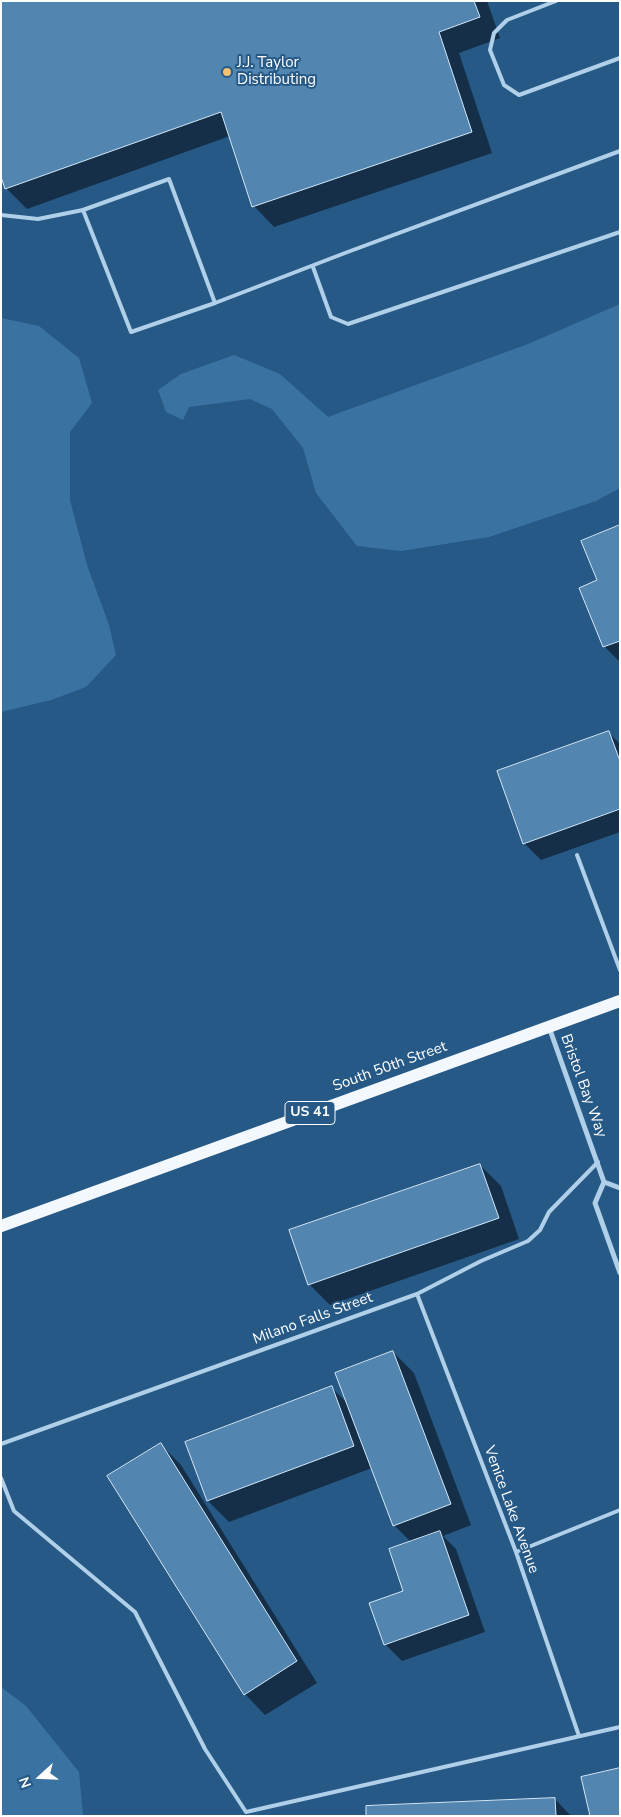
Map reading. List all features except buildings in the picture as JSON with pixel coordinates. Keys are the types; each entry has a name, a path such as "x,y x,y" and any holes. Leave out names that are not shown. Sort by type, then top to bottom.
{"main road":[{"name":"South 50th Street","path":"1,1226 620,1000"}],"street":[{"name":"Bristol Bay Way","path":"549,1026 604,1182"},
{"path":"620,1188 604,1182 595,1203 620,1273"}],"lane":[{"path":"556,1 507,20 494,33 490,50 504,85 519,95 620,58"},
{"path":"83,210 131,332 215,304 345,253 620,151"},
{"path":"1,215 38,219 83,210 169,179 215,304"},
{"path":"313,267 331,317 348,324 620,232"},
{"path":"577,855 620,970"},
{"name":"Milano Falls Street","path":"1,1444 417,1294 481,1261 528,1241 540,1230 549,1212 598,1162"},
{"name":"Venice Lake Avenue","path":"417,1294 516,1552 579,1736"},
{"path":"1,1478 14,1511 135,1612 205,1749 246,1812 620,1727"},
{"path":"516,1552 620,1510"}],"shaded area":[{"path":"620,304 620,488 596,501 489,537 401,551 357,546 316,493 303,448 272,409 250,399 189,407 183,420 166,412 158,390 181,374 234,355 280,374 328,417 528,344"},
{"path":"1,318 39,326 79,358 92,403 70,432 70,500 87,565 109,625 116,655 86,687 51,700 1,712"},
{"path":"1,1687 26,1706 79,1772 83,1816 1,1816"}],"place":[{"name":"J.J. Taylor Distributing","path":"227,72"}]}
